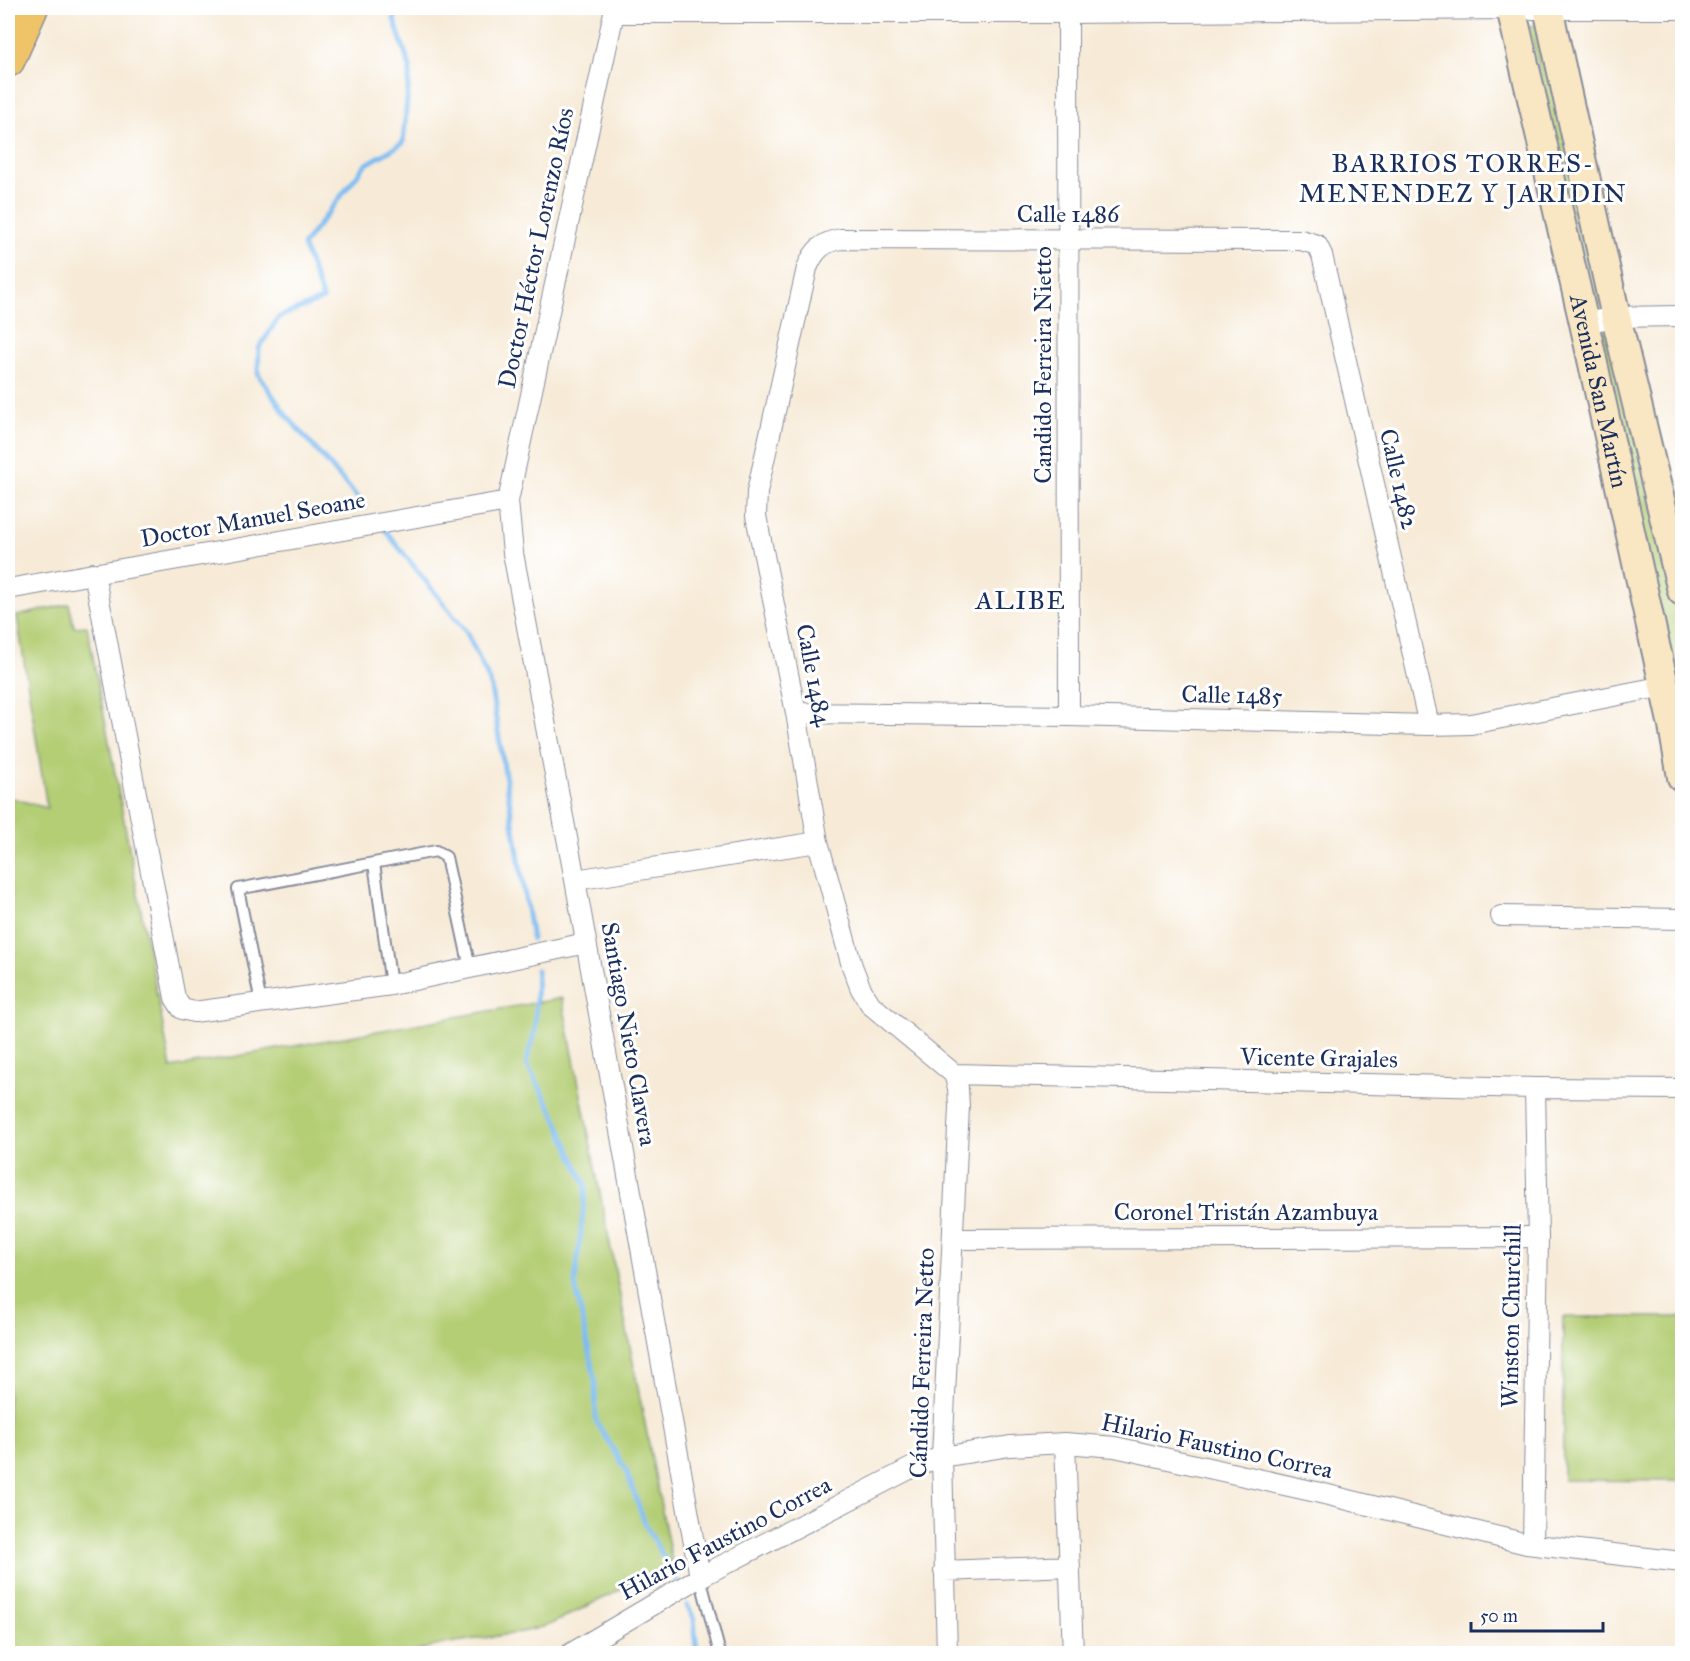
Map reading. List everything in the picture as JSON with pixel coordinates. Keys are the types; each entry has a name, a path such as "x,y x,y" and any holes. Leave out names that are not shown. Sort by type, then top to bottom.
{"highway":[{"path":"8,60 31,8"}],"street":[{"path":"614,10 1068,13 1511,8 1683,9"},
{"name":"Avenida San Martín","path":"1511,8 1584,323 1683,777"},
{"name":"Avenida San Martín","path":"1548,9 1616,317 1683,591"},
{"name":"Doctor Héctor Lorenzo Ríos","path":"507,501 614,10"},
{"name":"Candido Ferreira Nietto","path":"1068,13 1069,716"},
{"name":"Calle 1486","path":"819,247 828,241 841,239 1301,240 1317,245"},
{"name":"Calle 1482","path":"1317,245 1322,255 1429,725"},
{"name":"Calle 1484","path":"819,247 807,268 757,492 756,516 796,713 818,842 852,966 861,989 871,1005 954,1074"},
{"path":"1584,323 1616,317 1683,316"},
{"name":"Doctor Manuel Seoane","path":"8,589 507,501"},
{"name":"Santiago Nieto Clavera","path":"507,501 513,553 575,880 700,1577"},
{"path":"94,573 175,998 182,1009 194,1012 391,985 586,943"},
{"name":"Calle 1485","path":"796,713 1471,724 1664,686"},
{"path":"575,880 818,842"},
{"path":"1501,916 1683,919"},
{"name":"Vicente Grajales","path":"954,1074 1535,1088 1683,1089"},
{"name":"Cándido Ferreira Netto","path":"947,1653 942,1456 959,1107 958,1088 954,1074"},
{"name":"Winston Churchill","path":"1533,1544 1538,1237 1535,1088"},
{"name":"Coronel Tristán Azambuya","path":"953,1239 1538,1237"},
{"path":"1065,1443 1073,1653"},
{"name":"Hilario Faustino Correa","path":"570,1653 700,1577 917,1465 942,1456 1010,1446 1065,1443 1114,1447 1533,1544 1683,1562"},
{"path":"944,1571 1070,1566"}],"lane":[{"path":"261,1003 238,889 436,851 446,857 470,968"},
{"path":"374,863 391,985"},
{"path":"700,1577 720,1653"}],"green space":[{"path":"1539,26 1603,302 1597,305 1592,304 1529,27"},
{"path":"1603,331 1612,334 1682,635 1682,714 1599,333"},
{"path":"69,604 74,627 87,626 171,1068 562,998 672,1562 551,1624 517,1633 447,1644 413,1653 13,1653 8,1622 8,797 47,808 17,616"},
{"path":"1563,1317 1682,1317 1682,1481 1563,1480"}],"waterway":[{"path":"365,506 286,415 258,374 259,348 279,317 323,299 303,245 365,165 403,143 410,68 394,19 398,8"},
{"path":"385,530 467,633 490,682 532,939"},
{"path":"537,970 535,1032 526,1063 554,1114 586,1186 575,1284 595,1381 596,1421 626,1470 645,1524 677,1581"},
{"path":"687,1605 694,1618 697,1654"}],"district":[{"name":"BARRIOS TORRES- MENENDEZ Y JARIDIN","path":"1463,178"},
{"name":"ALIBE","path":"1021,600"}]}
